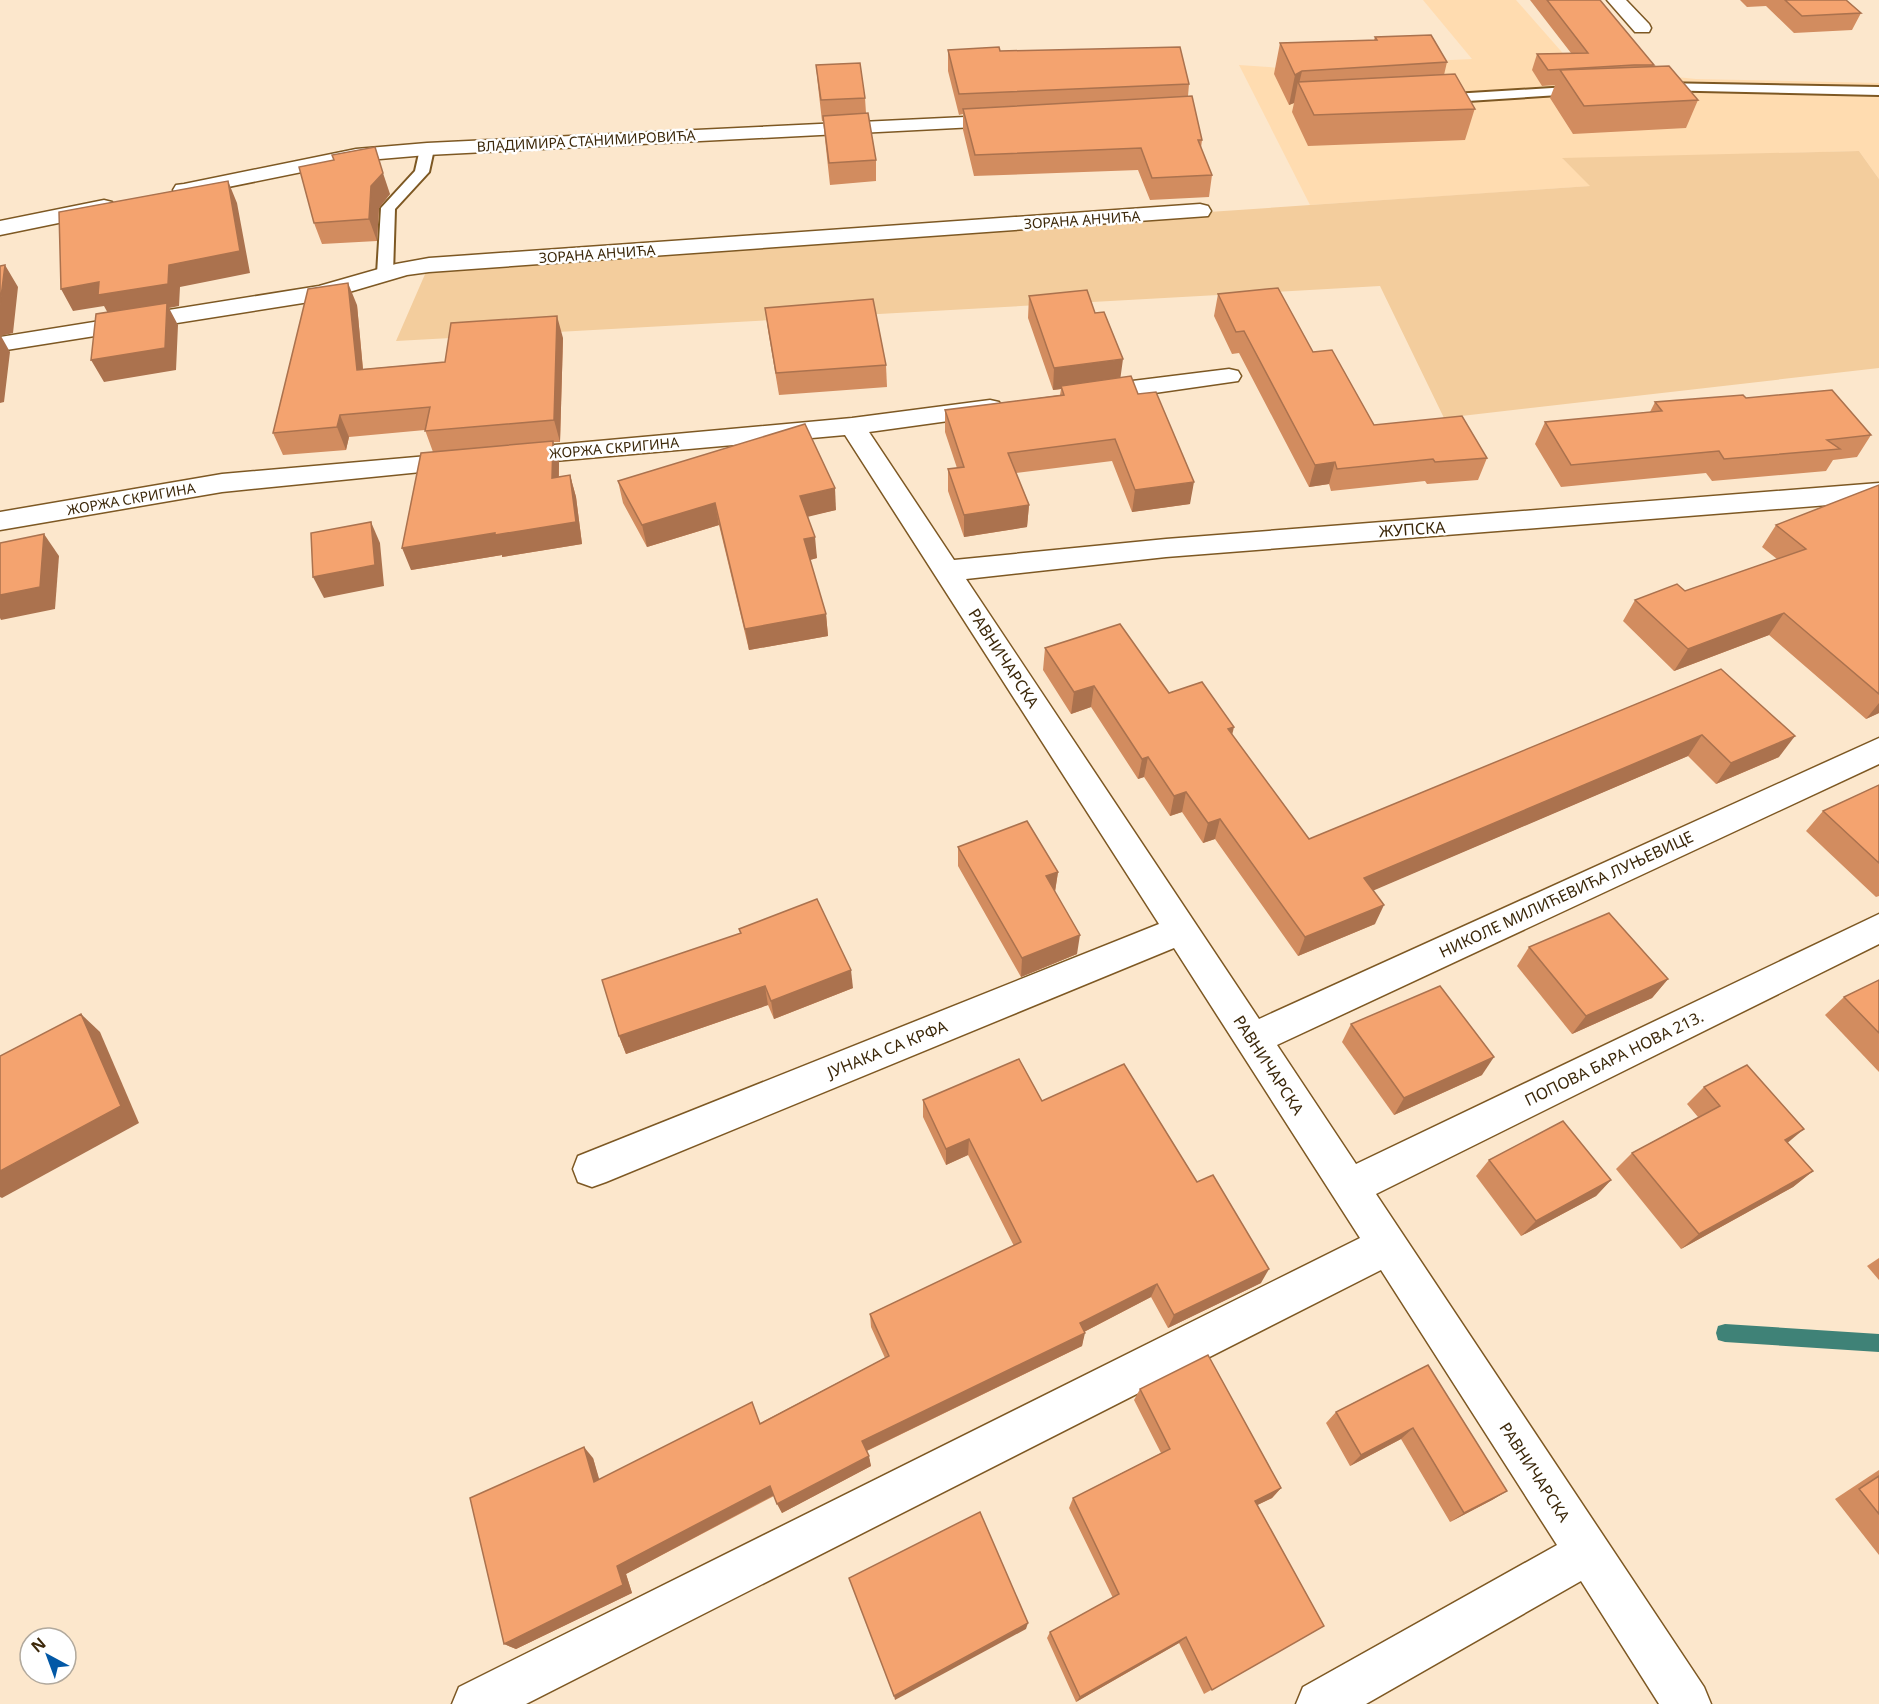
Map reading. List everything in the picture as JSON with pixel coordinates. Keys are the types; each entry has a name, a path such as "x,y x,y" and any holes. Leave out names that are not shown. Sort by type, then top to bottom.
{"street":[{"path":"1616,0 1642,28"},
{"name":"ВЛАДИМИРА СТАНИМИРОВИЋА","path":"162,195 356,155 427,149 1025,120"},
{"path":"0,228 128,202"},
{"name":"ЗОРАНА АНЧИЋА","path":"0,344 322,293 385,274 429,265 1200,211"},
{"path":"1064,398 1229,376"},
{"name":"ЖОРЖА СКРИГИНА","path":"0,521 222,483 852,426 1017,404"},
{"name":"РАВНИЧАРСКА","path":"852,426 1687,1704"},
{"name":"ЖУПСКА","path":"946,571 1166,548 1879,492"},
{"name":"НИКОЛЕ МИЛИЋЕВИЋА ЛУЊЕВИЦЕ","path":"1252,1039 1879,750"},
{"name":"ПОПОВА БАРА НОВА 213.","path":"1349,1187 1879,928"},
{"name":"ЈУНАКА СА КРФА","path":"592,1169 1181,930"},
{"path":"476,1704 1387,1246"},
{"path":"1320,1704 1588,1552"}],"lane":[{"path":"1640,87 1879,91"},
{"path":"1426,100 1593,89"},
{"path":"385,274 388,208 422,172 427,149"}],"shaded area":[{"path":"1423,0 1516,0 1575,67 1696,79 1879,83 1879,179 1859,151 1563,159 1591,186 1310,205 1239,65 1281,68 1472,59"},
{"path":"1859,151 1879,179 1879,368 1444,418 1380,286 396,341 429,265 1590,186 1562,158"}],"building":[{"path":"1547,0 1600,0 1654,65 1548,70 1537,54 1588,53"},
{"path":"1785,0 1846,0 1861,13 1802,16"},
{"path":"1431,35 1447,62 1302,71 1295,75 1280,43 1377,40 1375,37"},
{"path":"999,47 1000,51 1180,47 1189,84 959,94 948,50"},
{"path":"860,63 865,98 821,100 816,65"},
{"path":"1669,66 1698,100 1584,106 1560,70"},
{"path":"1455,74 1475,109 1314,115 1298,82"},
{"path":"1192,96 1202,140 1198,140 1212,175 1152,178 1141,148 975,155 963,109"},
{"path":"868,113 876,160 829,163 823,116"},
{"path":"375,147 383,173 371,186 369,219 314,223 299,167 334,160 332,155"},
{"path":"228,181 240,251 169,265 168,284 98,295 99,282 61,289 59,212"},
{"path":"5,265 0,305 0,266"},
{"path":"348,283 357,370 445,362 451,323 557,316 554,420 425,431 430,407 340,415 337,427 273,433 308,289"},
{"path":"1278,288 1313,352 1332,350 1374,425 1462,416 1487,458 1435,462 1433,459 1337,469 1335,462 1315,465 1244,331 1236,332 1218,294"},
{"path":"1087,290 1095,313 1104,312 1123,359 1054,368 1029,296"},
{"path":"873,299 886,365 776,373 765,308"},
{"path":"167,303 165,348 91,360 96,314"},
{"path":"1131,376 1138,394 1156,392 1194,482 1135,490 1115,439 1008,453 1029,505 964,515 948,469 964,467 945,410 1064,395 1061,386"},
{"path":"1832,390 1871,435 1827,440 1840,449 1724,459 1719,451 1571,465 1545,422 1662,411 1655,402 1743,395 1746,398"},
{"path":"805,424 835,488 800,496 815,537 804,539 826,614 745,629 715,503 642,525 618,481"},
{"path":"553,441 552,478 570,475 576,522 402,548 421,453"},
{"path":"1879,485 1879,694 1784,613 1688,649 1635,600 1677,584 1685,591 1806,549 1776,525"},
{"path":"371,522 375,565 313,577 311,533"},
{"path":"44,534 40,587 0,595 0,543"},
{"path":"1120,624 1169,693 1202,682 1234,727 1228,729 1309,839 1721,669 1795,736 1731,763 1702,735 1364,878 1384,905 1305,937 1220,819 1208,823 1186,792 1174,796 1148,757 1142,759 1094,686 1074,692 1045,648"},
{"path":"1879,785 1879,863 1823,811"},
{"path":"1027,821 1058,872 1046,876 1080,935 1022,958 958,847"},
{"path":"817,899 851,970 771,1001 765,986 619,1036 602,980 741,933 739,929"},
{"path":"1609,913 1668,979 1586,1016 1529,947"},
{"path":"1879,980 1879,1033 1844,997"},
{"path":"1440,986 1494,1057 1404,1098 1351,1024"},
{"path":"81,1014 121,1106 0,1171 0,1056"},
{"path":"1019,1059 1042,1101 1124,1064 1197,1182 1213,1175 1269,1269 1174,1315 1157,1284 1080,1323 1085,1333 862,1441 869,1456 777,1504 770,1486 617,1566 623,1585 504,1644 470,1498 584,1447 594,1482 752,1402 760,1424 889,1356 870,1314 1021,1242 969,1139 946,1149 923,1100"},
{"path":"1747,1065 1804,1129 1785,1140 1813,1171 1699,1234 1632,1153 1720,1106 1704,1087"},
{"path":"1563,1121 1611,1180 1536,1221 1489,1160"},
{"path":"1208,1355 1281,1488 1255,1501 1324,1626 1212,1690 1186,1637 1080,1697 1050,1632 1119,1594 1073,1498 1170,1449 1140,1389"},
{"path":"1428,1365 1507,1491 1464,1513 1413,1428 1361,1455 1336,1412"},
{"path":"1879,1476 1879,1514 1859,1489"},
{"path":"980,1512 1028,1623 894,1696 849,1578"}],"waterway":[{"path":"1725,1333 1879,1343"}]}
